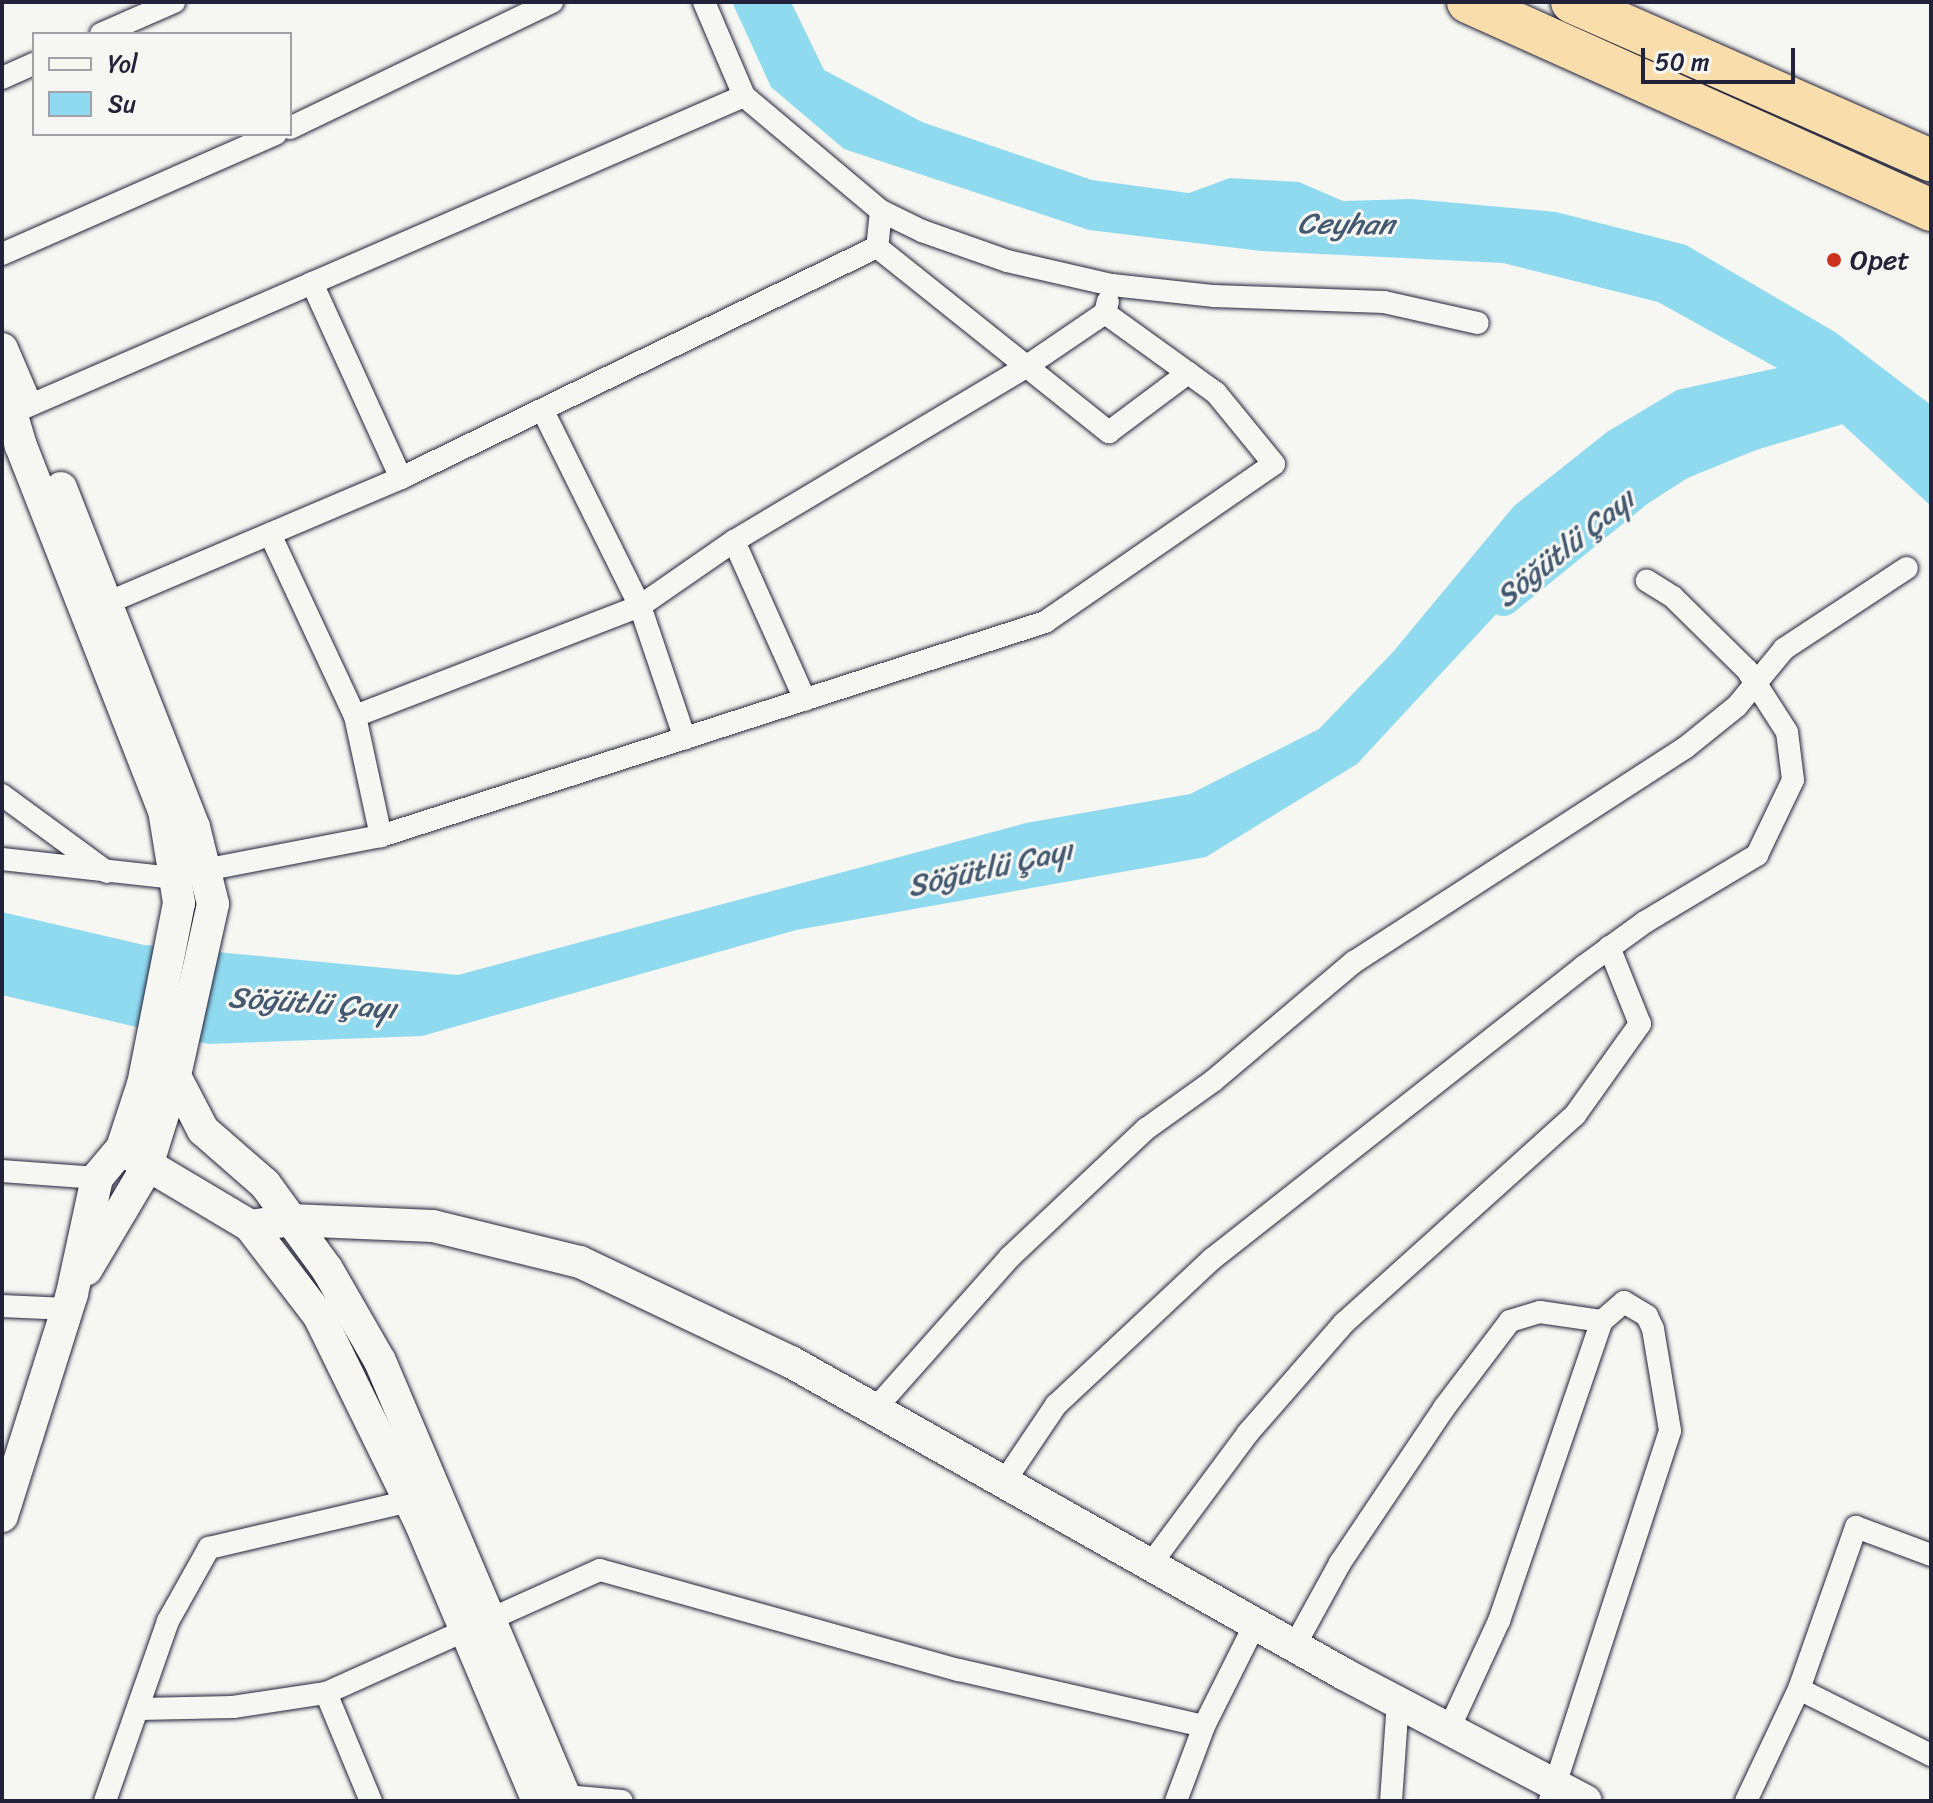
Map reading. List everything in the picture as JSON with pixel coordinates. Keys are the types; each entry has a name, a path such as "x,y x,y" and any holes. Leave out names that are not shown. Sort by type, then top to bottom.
{"highway":[{"path":"1468,2 1931,210"},
{"path":"1572,2 1931,160"}],"street":[{"path":"106,32 174,2"},
{"path":"292,127 552,2"},
{"path":"704,2 744,96 881,211 1007,261 1112,285 1214,296 1369,300 1478,323"},
{"path":"2,78 32,65"},
{"path":"26,407 744,96"},
{"path":"2,254 271,136"},
{"path":"877,247 881,211"},
{"path":"877,247 1109,432 1188,373"},
{"path":"109,602 401,478 877,247"},
{"path":"312,283 401,478"},
{"path":"355,716 640,606 734,541 1027,366 1105,313 1112,285"},
{"path":"2,859 186,884 381,836 1045,622 1274,464 1216,393 1105,313"},
{"path":"2,349 109,602 194,827 186,884 143,1084 134,1158"},
{"path":"2,382 21,446 164,810 186,884 213,904 175,1076 134,1158 70,1302"},
{"path":"543,411 640,606 685,739"},
{"path":"270,534 355,716 381,836"},
{"path":"734,541 805,700"},
{"path":"875,1409 1010,1257 1146,1129 1213,1081 1354,962 1685,748 1737,706 1804,633 1907,568"},
{"path":"1004,1482 1056,1405 1212,1259 1609,947 1757,855 1793,780 1787,732 1755,683 1673,597 1647,581"},
{"path":"2,795 108,872"},
{"path":"1150,1565 1248,1433 1344,1323 1575,1115 1640,1024 1609,947"},
{"path":"175,1076 203,1130 265,1184 291,1220 380,1361 477,1625"},
{"path":"2,1171 97,1178 134,1158"},
{"path":"134,1158 250,1226 319,1316 410,1501 477,1625 556,1799 622,1801"},
{"path":"3,1508 70,1302 97,1178"},
{"path":"250,1226 291,1220 433,1226 580,1262 791,1362 1255,1624 1449,1729 1553,1793 1586,1801"},
{"path":"2,1306 70,1302"},
{"path":"1449,1729 1499,1621 1602,1321 1624,1302 1647,1316 1667,1390 1670,1431 1553,1793"},
{"path":"1295,1645 1349,1550 1444,1408 1510,1321 1540,1312 1602,1321"},
{"path":"105,1801 168,1621 194,1567 209,1548 410,1501"},
{"path":"1746,1801 1799,1689 1856,1527 1931,1555"},
{"path":"139,1709 233,1707 326,1693 600,1570 959,1670 1204,1726"},
{"path":"1176,1801 1204,1726 1255,1624"},
{"path":"1799,1689 1931,1755"},
{"path":"326,1693 371,1801"},
{"path":"1391,1801 1398,1702"}],"water":[{"name":"Ceyhan","path":"732,2 791,2 824,70 922,122 1092,180 1189,193 1230,178 1299,182 1343,201 1412,199 1556,212 1686,245 1835,332 1931,405 1931,506 1828,411 1781,409 1708,436 1617,484 1357,764 1206,857 796,930 422,1036 208,1044 2,995 2,912 144,945 458,975 1026,823 1190,794 1319,729 1393,652 1514,506 1607,432 1677,390 1777,368 1658,302 1503,263 1261,251 1089,230 844,149 771,87"}],"waterway":[{"name":"Söğütlü Çayı","path":"1503,598 1637,489 1679,462 1750,433 1864,399"}],"place":[{"name":"Opet","path":"1834,260"}]}
